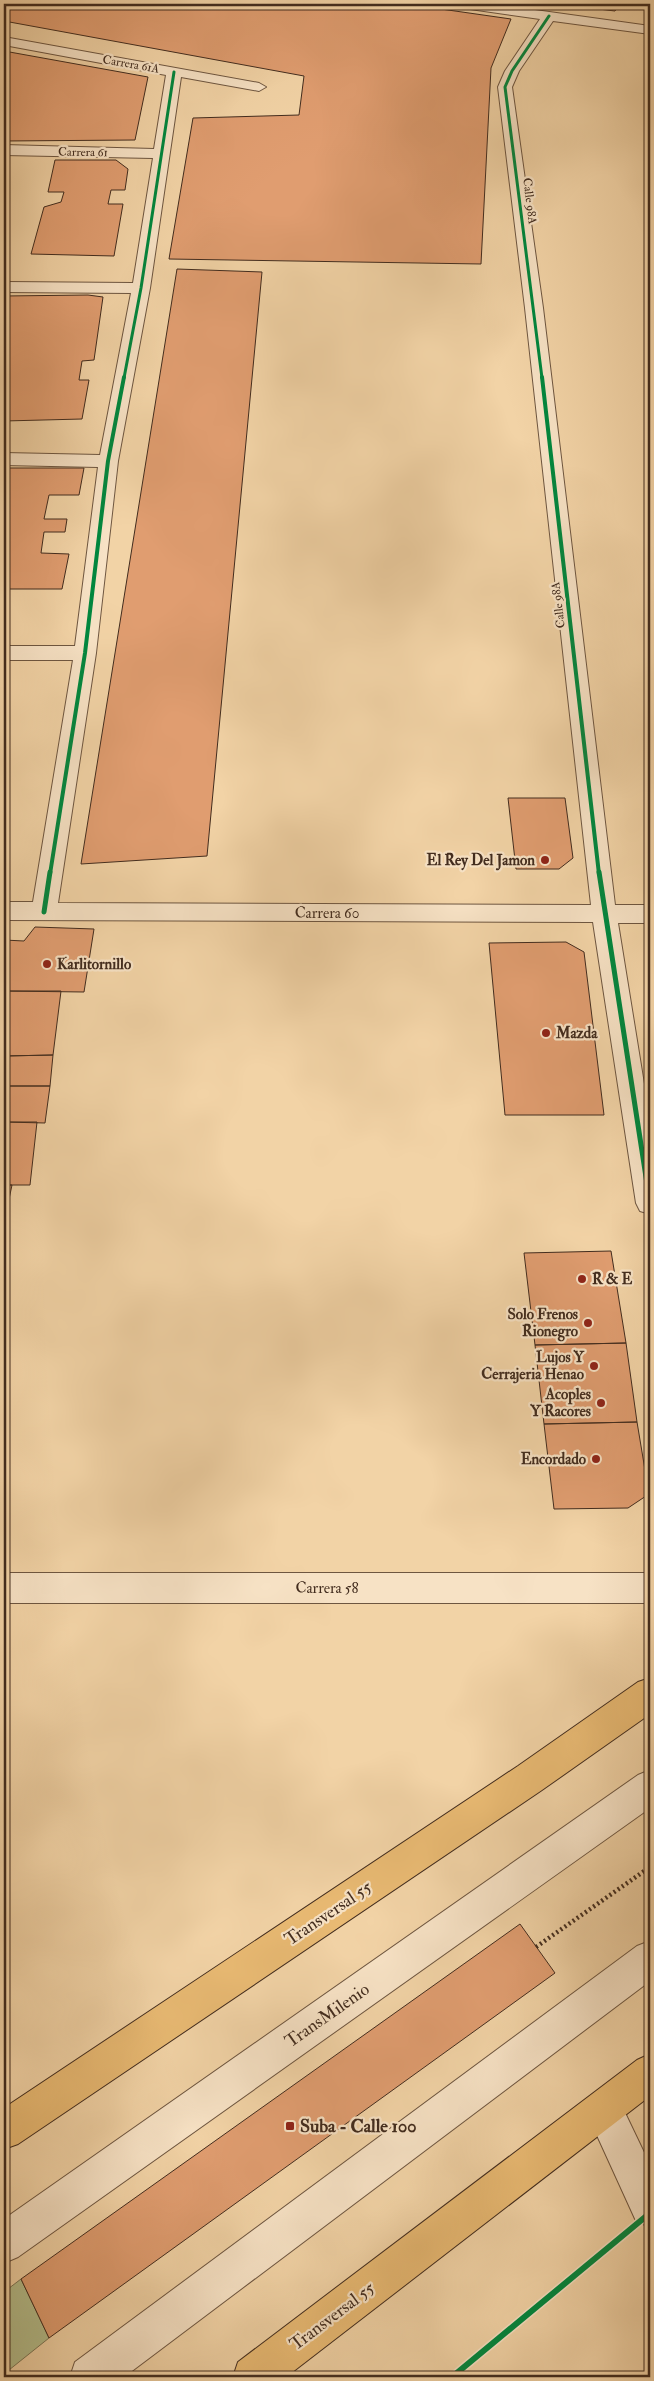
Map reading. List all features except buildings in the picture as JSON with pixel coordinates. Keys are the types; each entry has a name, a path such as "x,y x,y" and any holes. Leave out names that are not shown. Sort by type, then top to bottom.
{"main road":[{"name":"Transversal 55","path":"4,2130 530,1778 650,1694"},
{"name":"Transversal 55","path":"276,2369 650,2073"}],"street":[{"path":"463,4 650,30"},
{"name":"Calle 98A","path":"549,16 512,71 505,87 537,337 604,914 650,1203"},
{"name":"Carrera 61A","path":"4,41 259,87"},
{"path":"44,912 85,653 108,461 141,288 174,72"},
{"name":"Carrera 61","path":"4,150 161,154"},
{"path":"4,287 141,288"},
{"path":"4,459 108,461"},
{"path":"4,653 85,653"},
{"name":"Carrera 60","path":"4,911 650,914"},
{"name":"Carrera 58","path":"4,1588 650,1588"},
{"name":"TransMilenio","path":"4,2243 650,1787"},
{"path":"90,2377 650,1959"},
{"path":"604,2109 650,2207"}],"path":[{"path":"536,1947 650,1867"}],"green space":[{"path":"21,2279 49,2338 4,2374 4,2292"}],"cycle path":[{"path":"549,16 512,71 505,87 534,308 604,914 650,1203"},
{"path":"44,912 85,653 108,461 141,288 174,72"},
{"path":"452,2377 650,2213"}],"place":[{"name":"El Rey Del Jamon","path":"545,860"},
{"name":"Karlitornillo","path":"47,964"},
{"name":"Mazda","path":"546,1033"},
{"name":"R & E","path":"582,1279"},
{"name":"Solo Frenos Rionegro","path":"588,1323"},
{"name":"Lujos Y Cerrajeria Henao","path":"594,1366"},
{"name":"Acoples Y Racores","path":"601,1403"},
{"name":"Encordado","path":"596,1459"},
{"name":"Suba - Calle 100","path":"290,2126"}]}
